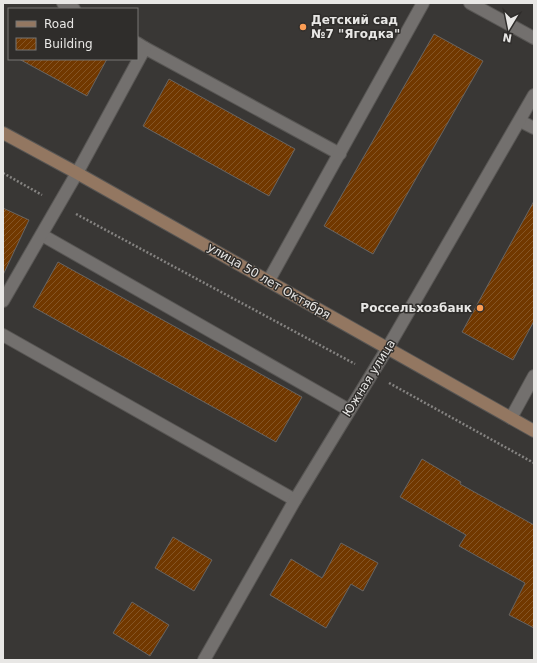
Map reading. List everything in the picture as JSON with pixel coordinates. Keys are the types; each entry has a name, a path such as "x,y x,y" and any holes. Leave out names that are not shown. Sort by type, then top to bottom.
{"main road":[{"name":"улица 50 лет Октября","path":"3,133 77,172 534,431"}],"street":[{"path":"63,3 72,8"},
{"path":"269,280 423,3"},
{"path":"470,3 534,38"},
{"path":"141,46 340,154"},
{"path":"3,301 77,172 134,60"},
{"name":"Южная улица","path":"204,660 295,500 387,349 534,95"},
{"path":"520,121 534,128"},
{"path":"42,235 349,410"},
{"path":"3,335 295,500"},
{"path":"511,418 534,376"}],"path":[{"path":"3,173 534,463"}],"building":[{"path":"434,34 483,61 373,254 324,226"},
{"path":"21,60 106,60 87,96"},
{"path":"169,79 295,149 269,196 143,126"},
{"path":"534,201 534,321 513,360 462,332"},
{"path":"3,208 29,220 3,275"},
{"path":"58,262 302,397 276,442 33,307"},
{"path":"422,459 461,482 460,484 534,525 534,628 509,615 525,583 459,546 466,535 400,497"},
{"path":"173,537 212,560 194,591 155,568"},
{"path":"341,543 378,563 363,591 351,584 326,628 270,595 291,559 322,578"},
{"path":"132,602 169,625 150,656 113,633"}],"place":[{"name":"Детский сад №7 \"Ягодка\"","path":"303,27"},
{"name":"Россельхозбанк","path":"480,308"}]}
